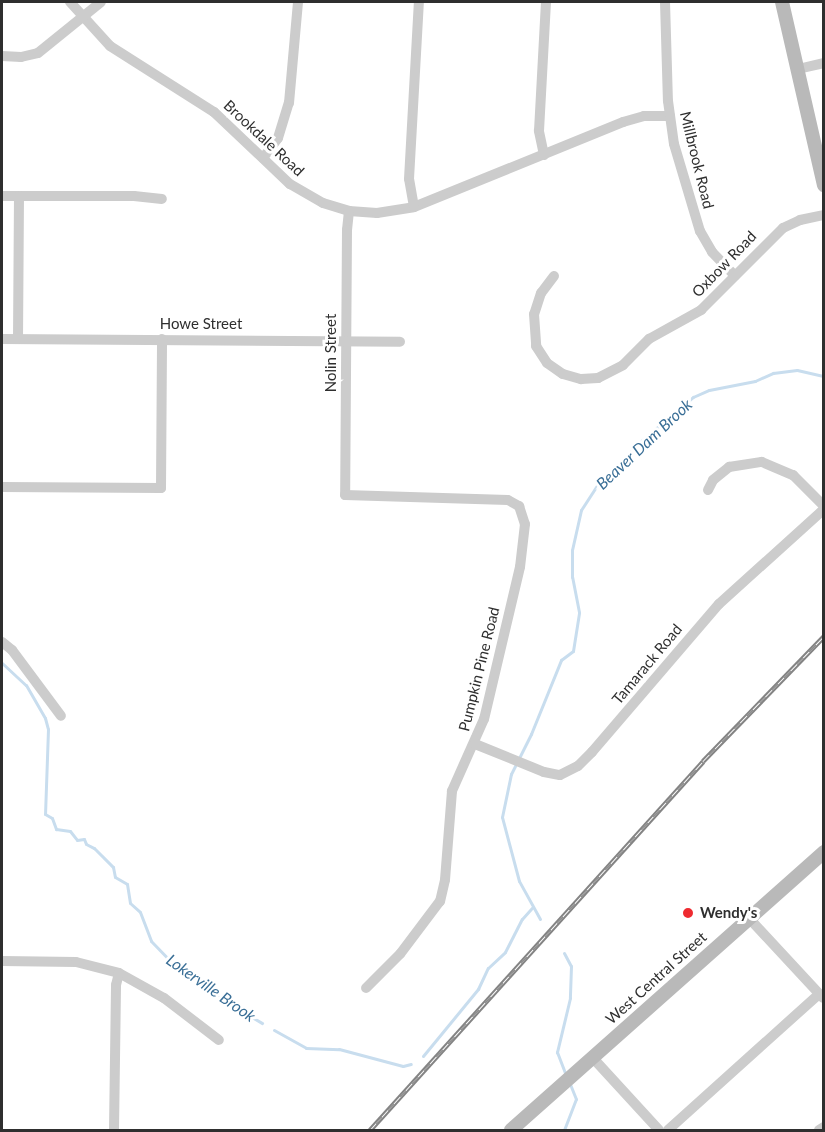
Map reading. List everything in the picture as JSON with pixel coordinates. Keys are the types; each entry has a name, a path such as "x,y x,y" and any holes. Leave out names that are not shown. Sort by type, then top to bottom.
{"main road":[{"path":"782,2 824,185"},
{"name":"West Central Street","path":"511,1131 748,917 824,852"}],"street":[{"name":"Brookdale Road","path":"70,2 119,53 201,102 227,122 300,191 324,203 350,211 377,213 414,207 633,119 670,116"},
{"path":"2,56 21,57 38,53 101,2"},
{"path":"263,158 278,138 289,103 298,2"},
{"path":"414,207 409,179 419,2"},
{"path":"544,155 539,131 546,2"},
{"name":"Millbrook Road","path":"665,2 670,116 678,157 700,231 712,252 735,276"},
{"path":"798,69 824,63"},
{"path":"2,196 162,198"},
{"path":"18,339 19,196"},
{"name":"Nolin Street","path":"350,211 347,230 345,495 500,499 519,506"},
{"name":"Oxbow Road","path":"554,276 537,303 534,336 541,355 547,363 563,374 581,379 598,378 615,370 649,339 701,310 783,228 800,220 824,215"},
{"name":"Howe Street","path":"2,339 400,342"},
{"path":"2,488 161,488 162,339"},
{"path":"708,490 713,480 729,467 762,462 793,475 824,508"},
{"name":"Pumpkin Pine Road","path":"366,988 400,954 440,901 445,880 452,791 475,744 484,719 520,567 525,524 519,506"},
{"name":"Tamarack Road","path":"475,744 527,768 560,775 585,760 707,617 824,508"},
{"path":"2,642 12,650 61,716"},
{"path":"668,1131 821,996 748,917"},
{"path":"2,961 76,962 119,973 164,998 219,1040"},
{"path":"114,1131 116,985 119,973"},
{"path":"592,1057 659,1131"},
{"path":"819,1131 824,1126"}],"waterway":[{"name":"Beaver Dam Brook","path":"540,919 519,881 502,817 511,774 531,734 561,660 573,651 579,612 572,577 572,550 581,510 598,484 640,442 693,397 709,390 755,381 773,373 797,370 824,376"},
{"name":"Lokerville Brook","path":"2,663 26,685 45,718 48,729 45,814 52,818 56,829 70,831 77,840 84,839 86,844 94,848 113,867 115,877 127,884 130,903 140,912 151,941 174,965 186,970 220,998 262,1023"},
{"name":"Lokerville Brook","path":"423,1056 478,989 488,968 505,952 522,919 532,908"},
{"name":"Beaver Dam Brook","path":"564,953 571,966 570,998 557,1052 566,1076"},
{"name":"Lokerville Brook","path":"274,1030 306,1048 339,1049 403,1066 411,1064"},
{"name":"Beaver Dam Brook","path":"564,1130 576,1099 569,1082"}],"railway":[{"path":"370,1130 703,761 824,636"}],"place":[{"name":"Wendy's","path":"688,913"}]}
